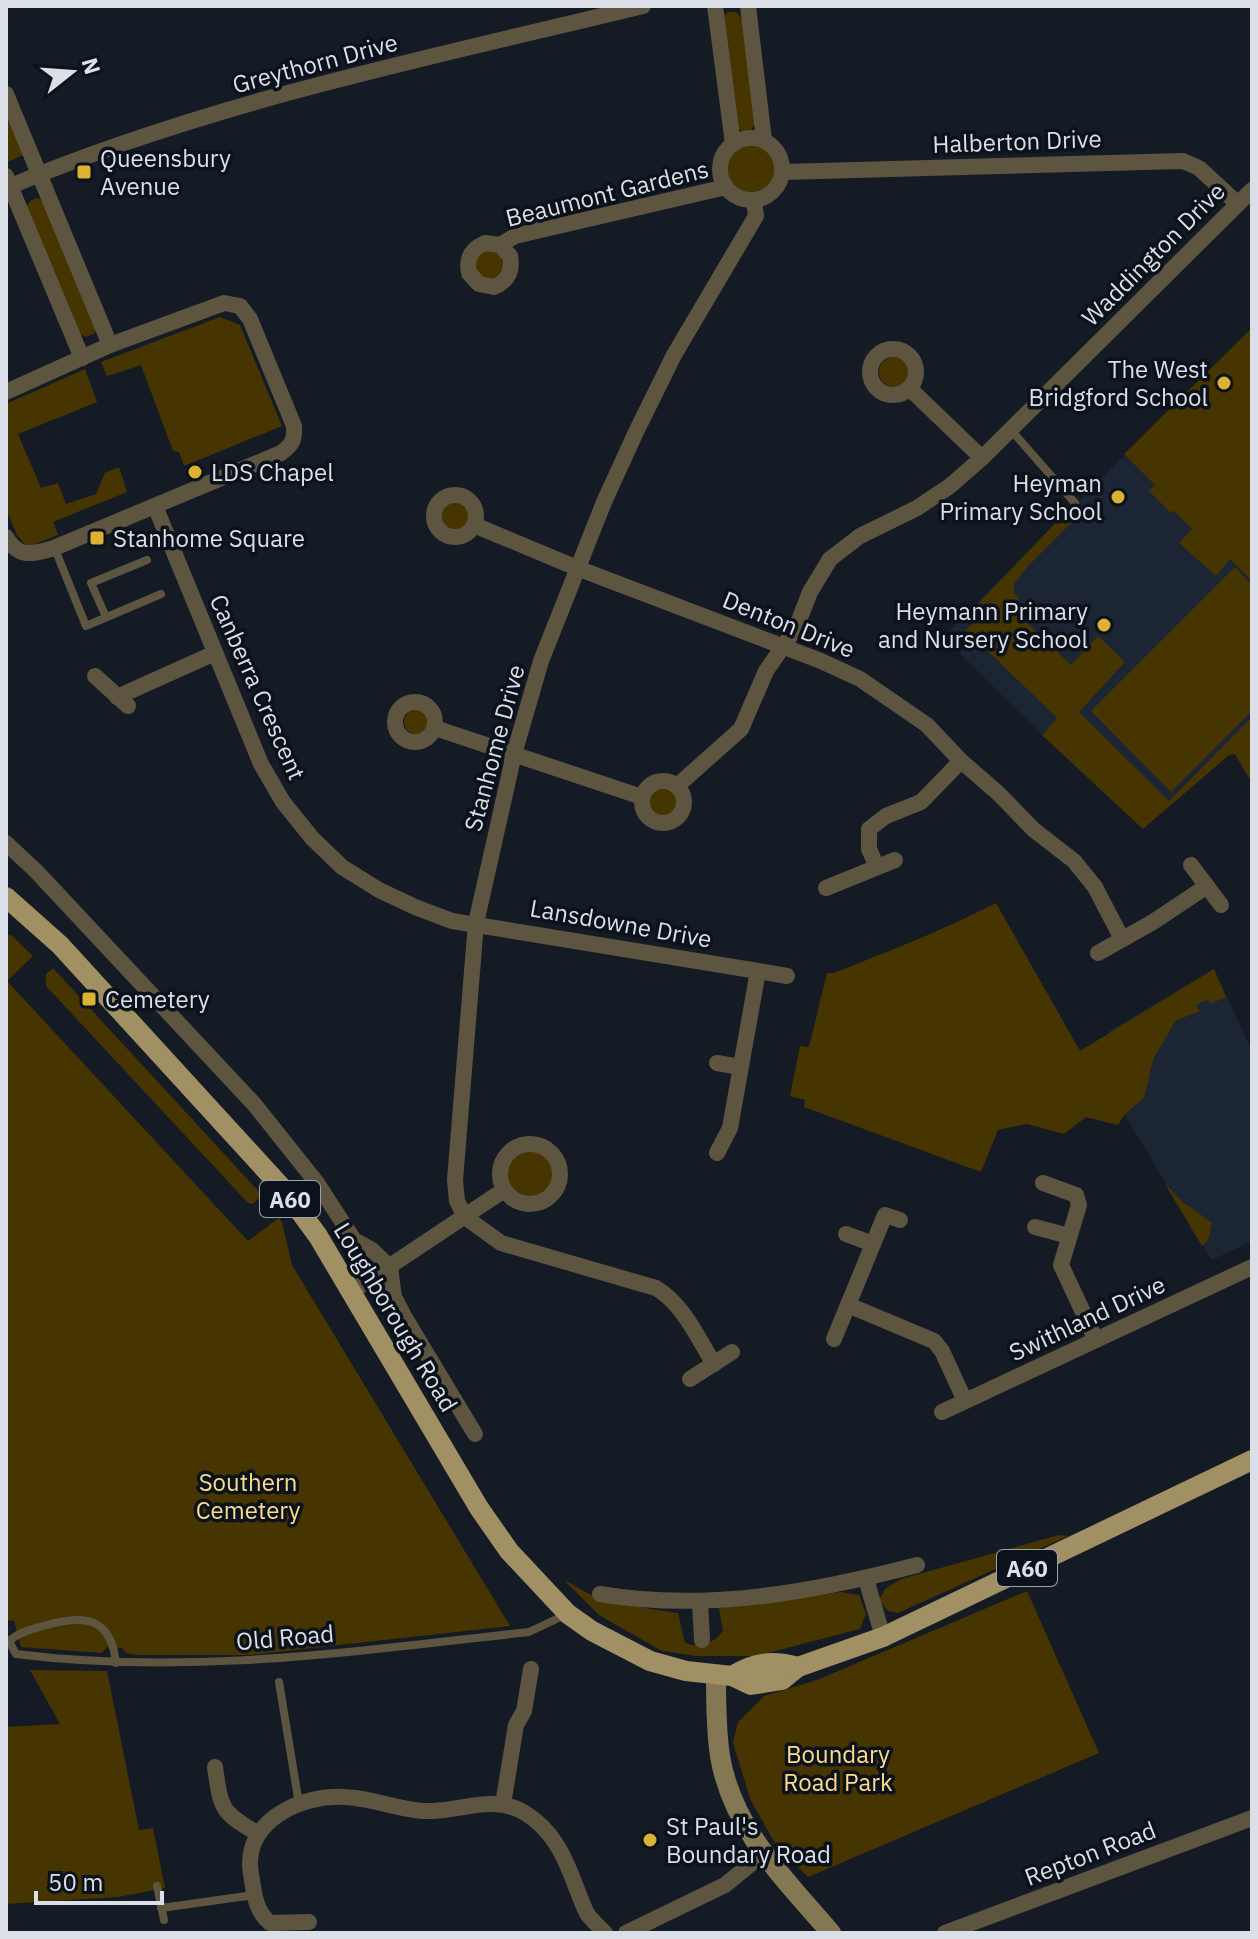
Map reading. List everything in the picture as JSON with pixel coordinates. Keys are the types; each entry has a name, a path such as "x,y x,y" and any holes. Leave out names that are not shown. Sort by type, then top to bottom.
{"main road":[{"name":"Loughborough Road","path":"6,897 60,945 285,1191 318,1236 479,1508 509,1551 568,1614 592,1631 650,1661 686,1671 724,1676 751,1685 782,1680 798,1667 883,1637 1252,1460"}],"street":[{"name":"Greythorn Drive","path":"7,183 273,98 643,6"},
{"path":"715,6 733,144"},
{"path":"748,6 764,140"},
{"path":"6,94 110,345"},
{"path":"748,138 764,140 778,153 783,172 774,191 754,201 733,195 726,187 720,169 726,151 733,144 748,138"},
{"name":"Halberton Drive","path":"783,172 1183,161 1199,168 1238,204"},
{"path":"7,183 82,358"},
{"name":"Beaumont Gardens","path":"500,245 515,236 726,187"},
{"name":"Waddington Drive","path":"677,786 741,729 766,671 796,628 819,574 842,547 917,508 950,486 982,458 1252,190"},
{"name":"Stanhome Drive","path":"465,1217 457,1201 455,1180 476,923 514,754 541,661 604,502 674,355 756,216 754,201"},
{"path":"6,392 110,345 224,303 240,306 250,319 294,426 295,438 290,447 281,453 54,548 28,556 16,551 6,537"},
{"path":"909,388 982,458"},
{"name":"Canberra Crescent","path":"155,506 261,764 283,802 312,838 342,867 379,890 452,921 476,923"},
{"name":"Denton Drive","path":"474,525 577,568 783,646 860,679 892,699 927,725 1034,830 1074,861 1095,887 1122,939"},
{"path":"95,676 122,702 215,653"},
{"path":"435,728 642,797"},
{"path":"877,867 869,849 869,829 886,816 921,802 961,761"},
{"path":"660,780 677,786 682,792 684,807 681,814 661,823 648,817 641,804 648,786 660,780"},
{"name":"Loughborough Road","path":"6,843 36,871 254,1104 317,1183 354,1240 372,1250 390,1267 394,1297 475,1434"},
{"path":"826,888 895,860"},
{"path":"1191,865 1221,905"},
{"path":"1098,953 1207,886"},
{"name":"Lansdowne Drive","path":"476,923 787,976"},
{"path":"717,1153 730,1128 758,971"},
{"path":"717,1063 740,1067"},
{"path":"1043,1183 1076,1195 1079,1205 1061,1265 1096,1340"},
{"path":"351,1292 504,1190"},
{"path":"834,1339 885,1215 900,1220"},
{"path":"465,1217 501,1243 656,1288 680,1308 714,1364"},
{"path":"1035,1227 1069,1236"},
{"path":"846,1234 873,1244"},
{"name":"Swithland Drive","path":"942,1412 1252,1267"},
{"path":"848,1305 934,1341 942,1351 965,1401"},
{"path":"690,1379 732,1352"},
{"path":"600,1594 700,1602 784,1594 866,1579 917,1565"},
{"path":"866,1579 883,1637"},
{"path":"700,1602 702,1640"},
{"path":"503,1804 516,1725 524,1711 531,1669"},
{"path":"724,1676 718,1741 726,1780 739,1816 763,1854 831,1933"},
{"path":"215,1767 221,1802 230,1818 257,1833"},
{"path":"309,1922 270,1923 262,1917 254,1894 248,1858 257,1833 269,1821 299,1804 348,1797 426,1811 503,1804 523,1812 540,1824 554,1840 565,1858 588,1914 605,1933"},
{"name":"Repton Road","path":"945,1933 1252,1818"},
{"path":"626,1933 725,1885 763,1854"}],"lane":[{"path":"1011,429 1075,503"},
{"path":"54,548 86,626 161,594"},
{"path":"106,617 91,583 147,560"},
{"name":"Old Road","path":"116,1663 107,1633 91,1620 61,1621 18,1633 9,1641 16,1654 116,1663 255,1661 529,1632 568,1614"},
{"path":"279,1682 299,1804"},
{"path":"157,1886 164,1920"},
{"path":"161,1908 254,1894"}],"shaded area":[{"name":"Heymann Primary and Nursery School","path":"1252,328 1252,783 1235,754 1229,755 1143,829 943,637"},
{"path":"1214,969 1252,1051 1252,1241 1212,1260 1126,1117 1108,1032"}],"green space":[{"path":"728,12 736,12 742,19 755,122 751,131 743,132 737,127 722,17"},
{"path":"6,112 24,155 7,162 6,158"},
{"path":"751,146 767,153 774,169 767,185 751,192 735,185 728,169 735,153"},
{"path":"37,198 45,201 97,327 95,333 86,337 80,334 26,208 30,201"},
{"path":"489,251 499,255 503,265 499,275 489,279 479,275 475,265 479,255"},
{"path":"220,317 240,325 282,426 184,466 179,452 173,451 141,365 107,376 101,362"},
{"name":"The West Bridgford School","path":"1252,328 1252,581 1230,559 1216,576 1179,543 1192,529 1149,491 1155,485 1124,454"},
{"path":"894,357 900,358 908,366 908,378 900,386 894,387 888,386 880,378 879,372 880,366 888,358"},
{"path":"85,369 97,402 18,434 41,488 58,483 66,504 96,494 105,473 119,467 127,492 53,522 58,535 27,547 17,535 6,509 6,404"},
{"path":"456,502 466,506 470,516 466,526 456,530 446,526 442,516 446,506"},
{"path":"1069,509 1077,517 1014,584 1014,593 1019,598 1011,607 1071,665 1098,636 1125,662 1079,712 1169,801 1252,717 1252,783 1235,754 1229,755 1143,829 1042,735 1057,718 966,630 975,621 968,614"},
{"path":"1235,567 1252,585 1252,711 1171,792 1091,711"},
{"path":"416,710 427,717 428,722 421,733 416,734 405,727 404,722 411,711"},
{"path":"663,788 673,792 677,802 673,812 663,816 653,812 649,802 653,792"},
{"path":"996,903 1080,1051 1214,969 1226,997 1210,1004 1208,999 1196,1005 1200,1011 1175,1021 1153,1060 1144,1098 1125,1114 1118,1125 1086,1117 1064,1134 1027,1124 998,1130 981,1172 804,1107 805,1100 790,1096 800,1046 809,1047 827,973 834,973 916,940"},
{"name":"Southern Cemetery","path":"6,934 33,956 7,981 248,1241 279,1218 282,1222 292,1265 510,1626 249,1655 136,1655 126,1653 122,1648 107,1647 102,1653 21,1647 14,1621 6,1620"},
{"path":"53,968 262,1195 253,1204 248,1203 46,986 46,974"},
{"path":"530,1151 547,1158 554,1175 547,1192 530,1199 513,1192 506,1175 513,1158"},
{"path":"1165,1184 1212,1223 1208,1240 1202,1246"},
{"path":"1059,1535 1068,1536 898,1613 888,1611 879,1600 885,1589 901,1579"},
{"path":"564,1580 604,1602 678,1613 685,1643 696,1645 710,1642 723,1631 719,1608 841,1592 859,1595 866,1614 860,1629 756,1656 696,1656 662,1651 599,1615"},
{"name":"Boundary Road Park","path":"1027,1591 1099,1753 808,1877 775,1843 751,1801 733,1743 738,1722 764,1696 817,1680"},
{"path":"30,1670 107,1671 139,1830 153,1828 165,1888 118,1897 6,1904 6,1727 60,1724"}],"place":[{"name":"Queensbury Avenue","path":"84,172"},
{"name":"The West Bridgford School","path":"1224,383"},
{"name":"LDS Chapel","path":"195,472"},
{"name":"Heyman Primary School","path":"1118,497"},
{"name":"Stanhome Square","path":"97,538"},
{"name":"Heymann Primary and Nursery School","path":"1104,625"},
{"name":"Cemetery","path":"89,999"},
{"name":"St Paul's Boundary Road","path":"650,1840"}]}
